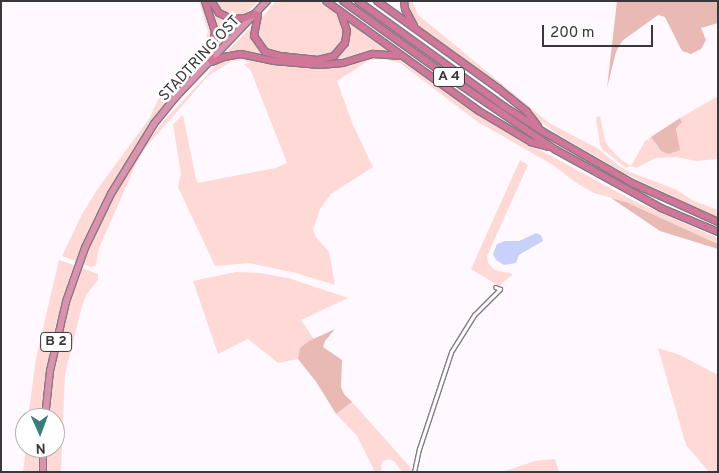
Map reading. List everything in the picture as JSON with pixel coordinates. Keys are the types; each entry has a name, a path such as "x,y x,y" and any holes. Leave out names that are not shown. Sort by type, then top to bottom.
{"highway":[{"path":"205,1 216,32 211,61 241,54 274,61 320,65 343,63 380,53 405,59"},
{"path":"211,1 219,13 232,19 256,14 254,36 265,52 280,56 318,60 334,56 345,43 346,25 337,10"},
{"name":"B 2","path":"211,61 267,1"},
{"name":"STADTRING OST","path":"256,14 271,1"},
{"path":"326,1 479,112 531,142 556,150"},
{"name":"A 4","path":"344,1 443,73 556,150 661,208 718,232"},
{"name":"A 4","path":"358,1 498,102 542,131 632,183 718,222"},
{"path":"377,1 499,89 527,112 542,131"},
{"path":"404,1 408,16 418,31"},
{"name":"STADTRING OST","path":"46,408 56,340 77,268 111,194 148,134 211,61"},
{"path":"43,458 43,472"}],"street":[{"path":"414,472 419,449 451,352 474,315 500,289 495,287"}],"shaded area":[{"path":"199,1 202,1 213,35 209,52 169,100 133,150 95,216 76,261 62,256 82,214 99,187 149,119 163,89 182,76 195,62 208,32"},
{"path":"216,1 259,1 245,14 233,15 223,10"},
{"path":"276,1 319,1 338,15 344,25 344,41 332,55 320,57 268,51 261,45 256,32 258,22"},
{"path":"406,1 412,1 418,15 549,123 597,148 619,166 630,172 677,190 692,200 718,210 718,218 624,173 556,133 421,29 411,17"},
{"path":"617,1 718,1 718,23 701,28 706,40 701,49 691,54 682,51 665,17 658,15 622,41 616,52 607,88"},
{"path":"213,12 221,19 240,22 215,50 218,37"},
{"path":"349,21 364,32 363,34 393,53 375,52 330,63 225,54 253,25 255,43 267,55 332,59 345,49 350,34"},
{"path":"376,55 397,59 511,134 636,202 718,238 718,244 626,202 594,193 575,182 553,165 478,122 400,63 380,58 368,61 337,81 353,125 373,167 331,194 320,209 313,230 316,237 329,252 335,285 296,273 249,263 215,266 178,187 181,174 173,124 183,115 198,183 276,168 287,163 251,71 244,64 250,63 243,60 232,61 208,76 146,147 137,162 99,248 96,265 91,267 81,263 111,198 138,155 161,124 218,63 223,60 243,56 316,67"},
{"path":"718,96 718,159 696,161 676,157 656,158 636,168 631,166 645,141 651,137 661,151 682,122 680,118"},
{"path":"600,116 605,141 609,147 620,159 631,166 626,168 603,150 600,145 596,117"},
{"path":"680,118 682,122 676,129 680,150 669,154 661,151 651,137"},
{"path":"520,160 528,165 487,256 488,263 495,270 513,274 499,286 471,269"},
{"path":"611,198 626,202 718,244 718,249 660,231"},
{"path":"59,260 74,265 50,350 42,408 29,408 36,358"},
{"path":"80,267 98,274 98,280 87,294 82,306 65,374 64,408 48,408 57,345"},
{"path":"236,272 259,273 288,278 348,298 301,320 314,339 300,348 298,359 278,363 248,339 218,354 193,281"},
{"path":"335,329 325,341 323,347 342,360 341,387 344,394 352,402 336,414 317,383 298,359 300,348 309,341"},
{"path":"658,348 680,355 718,375 718,472 709,472 686,445"},
{"path":"352,402 410,467 412,472 402,472 395,462 389,459 383,461 381,466 382,472 375,472 357,436 336,414"},
{"path":"25,458 40,458 39,472 23,472"},
{"path":"45,458 62,458 61,472 45,472"},
{"path":"555,459 559,472 502,472 535,461"}],"water":[{"path":"536,233 541,235 543,241 519,255 516,263 504,265 496,260 493,254 497,244 505,241 519,241"}]}
